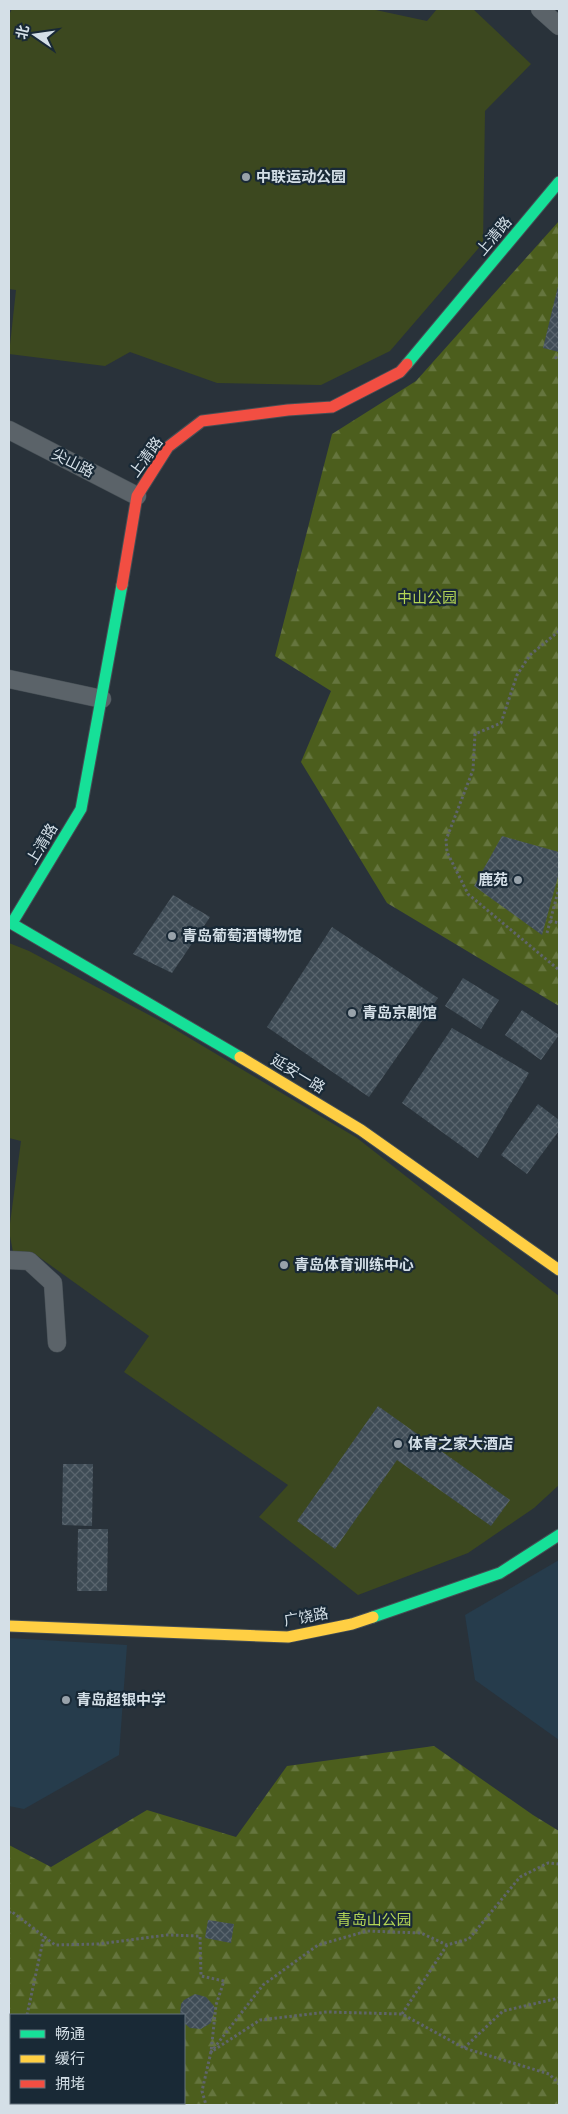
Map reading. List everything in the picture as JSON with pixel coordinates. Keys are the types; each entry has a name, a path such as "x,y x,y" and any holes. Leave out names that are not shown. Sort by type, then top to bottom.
{"street":[{"path":"540,9 559,26"},
{"name":"上清路","path":"10,922 81,809 137,496 168,447 202,421 288,410 332,407 400,372 559,182"},
{"name":"尖山路","path":"9,430 137,496"},
{"path":"9,679 102,699"},
{"name":"延安一路","path":"10,922 362,1130 559,1270"},
{"path":"9,1260 29,1261 53,1283 57,1343"},
{"name":"广饶路","path":"9,1626 288,1637 352,1624 500,1573 559,1535"}],"path":[{"path":"555,357 559,360"},
{"path":"559,631 530,655 516,675 501,723 475,734 473,770 446,840 447,852 468,894 559,970"},
{"path":"547,933 559,888"},
{"path":"550,922 559,922"},
{"path":"402,2014 448,1945 469,1939 520,1877 548,1863 559,1864"},
{"path":"9,1913 11,1911 55,1945 99,1944 167,1935 200,1936 201,1976 224,1981 216,2005 211,2052 202,2091 206,2105"},
{"path":"211,2052 263,1985 318,1945 367,1931 422,1933 448,1945"},
{"path":"27,2014 44,1936"},
{"path":"464,2048 503,2011 559,1998"},
{"path":"211,2052 260,2020 327,2012 402,2014 464,2048 549,2074 559,2084"}],"shaded area":[{"path":"559,1560 559,1740 475,1680 465,1615"},
{"name":"青岛超银中学","path":"9,1638 127,1645 119,1755 24,1809 9,1806"}],"green space":[{"name":"中联运动公园","path":"12,9 371,9 427,21 437,9 473,9 531,64 485,111 483,243 390,351 321,385 217,383 130,352 105,366 9,354 16,290 9,289 9,15"},
{"name":"中山公园","path":"559,221 559,1006 387,903 301,762 331,691 275,656 332,434 416,381"},
{"name":"青岛体育训练中心","path":"9,943 29,951 166,1024 357,1138 559,1296 559,1485 534,1508 468,1553 358,1595 259,1517 288,1485 124,1372 149,1336 32,1252 13,1252 9,1231 21,1141 9,1138"},
{"name":"青岛山公园","path":"434,1746 559,1831 559,2105 9,2105 9,1845 51,1867 147,1810 236,1837 287,1766"}],"building":[{"path":"559,282 559,352 543,348"},
{"name":"鹿苑","path":"502,836 559,852 559,873 542,935 474,886"},
{"name":"青岛葡萄酒博物馆","path":"173,895 210,917 172,973 133,954"},
{"name":"青岛京剧馆","path":"332,927 438,998 369,1097 267,1027"},
{"path":"463,978 499,1000 481,1029 445,1006"},
{"path":"522,1010 559,1035 541,1060 505,1035"},
{"path":"452,1028 529,1073 478,1158 402,1103"},
{"path":"538,1104 559,1120 559,1131 527,1174 501,1155"},
{"path":"378,1406 510,1500 491,1526 397,1460 335,1549 297,1521"},
{"path":"63,1464 93,1464 92,1526 62,1525"},
{"path":"78,1529 108,1529 107,1591 77,1591"},
{"path":"208,1920 234,1924 231,1943 205,1938"},
{"path":"195,1994 206,1997 214,2006 211,2023 201,2029 190,2028 185,2024 185,2014 180,2014 181,2004 184,2000"}],"traffic: fast":[{"path":"407,364 559,182"},
{"path":"12,923 81,809 122,585"},
{"path":"9,922 240,1057"},
{"path":"373,1617 500,1573 559,1535"}],"traffic: slow":[{"path":"240,1057 361,1130 559,1270"},
{"path":"9,1626 288,1637 352,1624 373,1617"}],"traffic: jam":[{"path":"122,585 137,496 168,447 202,421 288,410 332,407 400,372 407,364"}],"place":[{"name":"中联运动公园","path":"246,177"},
{"name":"鹿苑","path":"518,880"},
{"name":"青岛葡萄酒博物馆","path":"172,936"},
{"name":"青岛京剧馆","path":"352,1013"},
{"name":"青岛体育训练中心","path":"284,1265"},
{"name":"体育之家大酒店","path":"398,1444"},
{"name":"青岛超银中学","path":"66,1700"}]}
